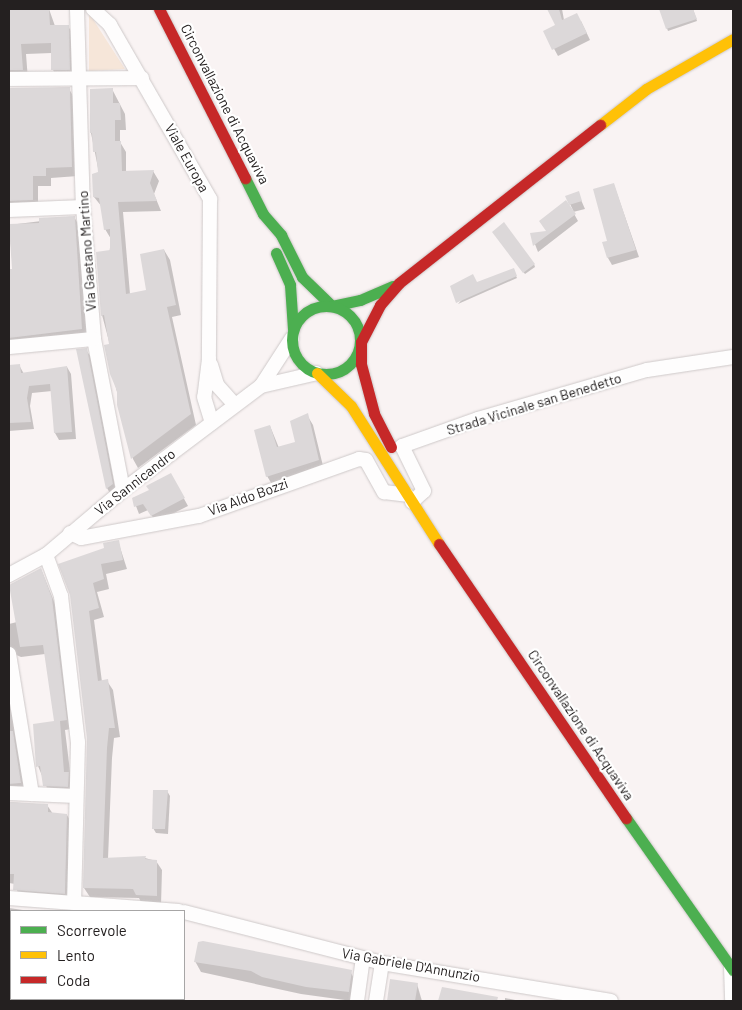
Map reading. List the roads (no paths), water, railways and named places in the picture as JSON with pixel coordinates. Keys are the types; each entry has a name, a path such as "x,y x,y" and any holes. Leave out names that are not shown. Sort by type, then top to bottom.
{"main road":[{"name":"Circonvallazione di Acquaviva","path":"159,9 263,214"},
{"path":"263,214 269,238 290,284 293,334 298,360 317,373 338,373 354,361 373,315 399,283 646,89 733,39"},
{"path":"263,214 281,235 302,277 332,306 350,314 358,327 364,385 374,413 400,466 409,498"},
{"path":"293,334 298,320 313,308 360,300 399,283"},
{"name":"Circonvallazione di Acquaviva","path":"317,373 351,406 390,472 597,778 732,968"}],"street":[{"name":"Via Gaetano Martino","path":"77,9 83,207 94,339 123,490"},
{"name":"Viale Europa","path":"93,9 110,25 210,199 209,359 204,397 212,423"},
{"path":"9,79 78,80 142,78"},
{"path":"9,210 83,207"},
{"path":"261,386 293,334"},
{"path":"9,347 94,339"},
{"name":"Strada Vicinale san Benedetto","path":"409,498 424,491 402,446 487,416 648,370 733,357"},
{"name":"Viale Europa","path":"209,359 217,386 235,405"},
{"path":"261,386 317,373"},
{"name":"Via Sannicandro","path":"9,575 46,555 123,490 261,386"},
{"name":"Via Aldo Bozzi","path":"70,533 81,538 199,516 359,459 366,460 384,492 409,498"},
{"path":"46,555 61,596 78,742 74,903"},
{"path":"9,654 32,794"},
{"path":"9,793 76,796"},
{"path":"9,898 74,903 115,909 147,910"},
{"name":"Via Gabriele D'Annunzio","path":"185,912 382,963 611,1001"},
{"path":"357,1001 363,958"},
{"path":"376,1001 382,963"},
{"path":"732,968 732,1001"}]}
